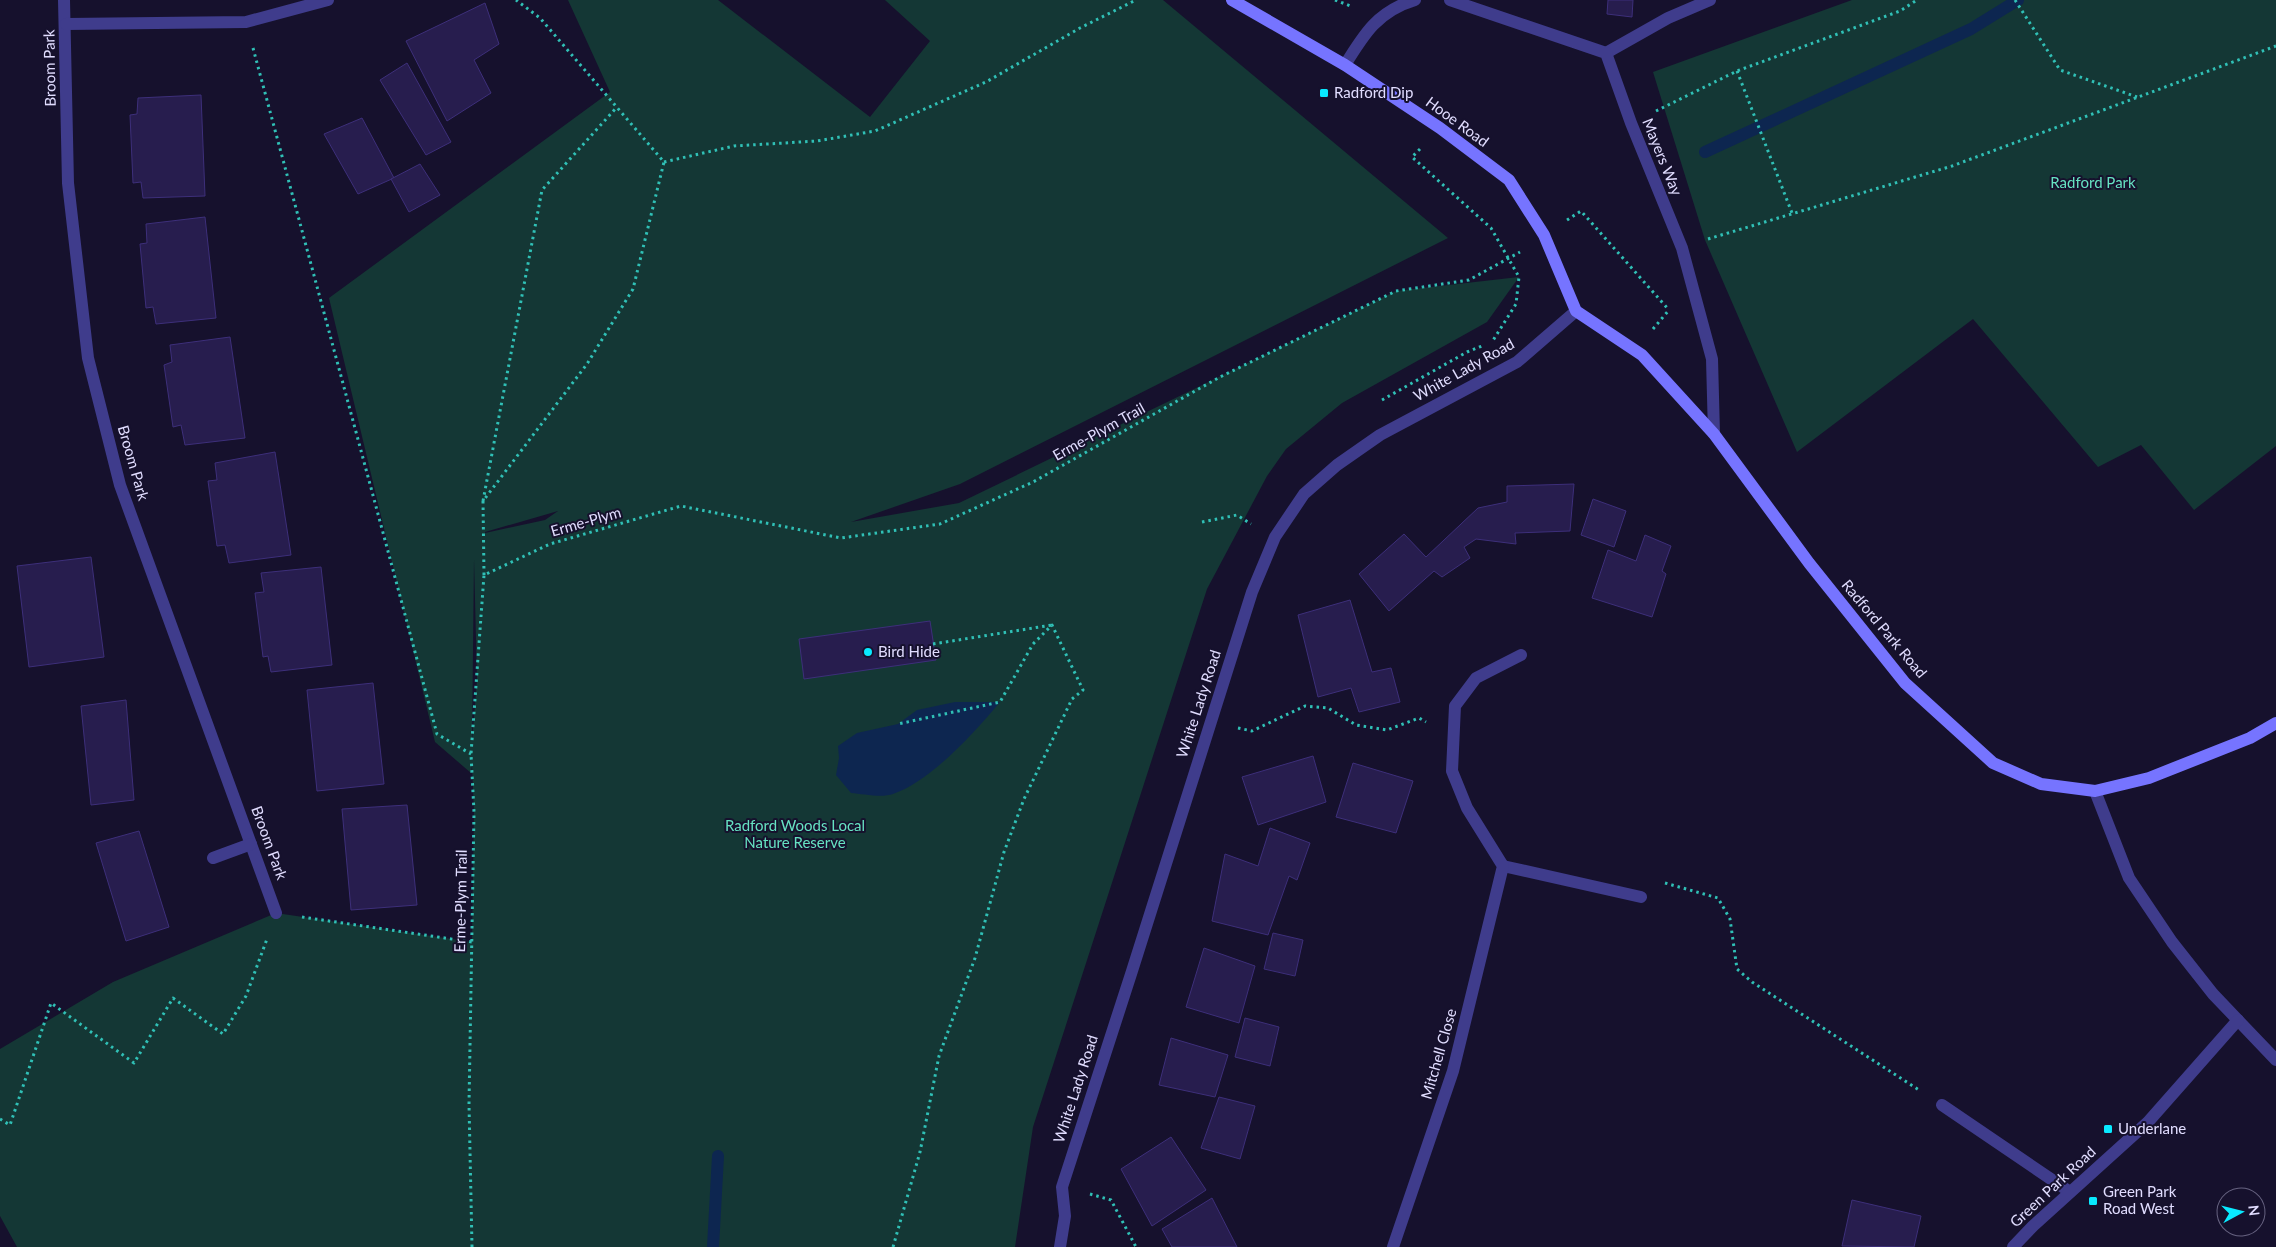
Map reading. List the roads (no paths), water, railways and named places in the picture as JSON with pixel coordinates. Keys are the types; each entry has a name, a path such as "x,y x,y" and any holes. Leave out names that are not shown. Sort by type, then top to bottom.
{"street":[{"name":"Broom Park","path":"64,0 68,183 88,358 120,485 276,912"},
{"path":"66,24 246,22 328,0"},
{"name":"Hooe Road","path":"1232,0 1345,65 1440,128 1509,180 1544,235 1576,312"},
{"path":"1345,65 1365,33 1396,6 1415,0"},
{"path":"1450,0 1606,52 1668,18 1710,0"},
{"name":"Mayers Way","path":"1606,52 1631,123 1682,248 1712,359 1714,434"},
{"name":"Radford Park Road","path":"1576,312 1642,356 1714,434 1809,563 1905,683 1993,763 2042,784 2095,791 2149,778 2250,738 2276,723"},
{"name":"White Lady Road","path":"1060,1247 1065,1216 1062,1187 1252,592 1275,537 1304,494 1337,465 1380,435 1518,362 1576,312"},
{"path":"1521,655 1476,678 1455,706 1452,771 1468,808 1503,866 1642,898"},
{"path":"2095,791 2129,878 2172,942 2213,994 2276,1060"},
{"path":"213,858 251,844"},
{"name":"Mitchell Close","path":"1393,1247 1453,1071 1503,866"},
{"name":"Green Park Road","path":"2013,1247 2070,1192 2148,1122 2238,1020"},
{"path":"1942,1105 2070,1192"}],"water":[{"path":"955,702 1000,702 965,741 937,767 907,788 883,796 851,793 836,775 839,758 838,746 857,733 898,724 917,710"}],"waterway":[{"path":"1705,152 1971,29 2018,0"},
{"path":"713,1247 718,1156"}],"place":[{"name":"Radford Dip","path":"1324,93"},
{"name":"Bird Hide","path":"868,652"},
{"name":"Underlane","path":"2108,1129"},
{"name":"Green Park Road West","path":"2093,1201"}],"park label":[{"name":"Radford Park","path":"2093,183"},
{"name":"Radford Woods Local Nature Reserve","path":"795,834"}]}
